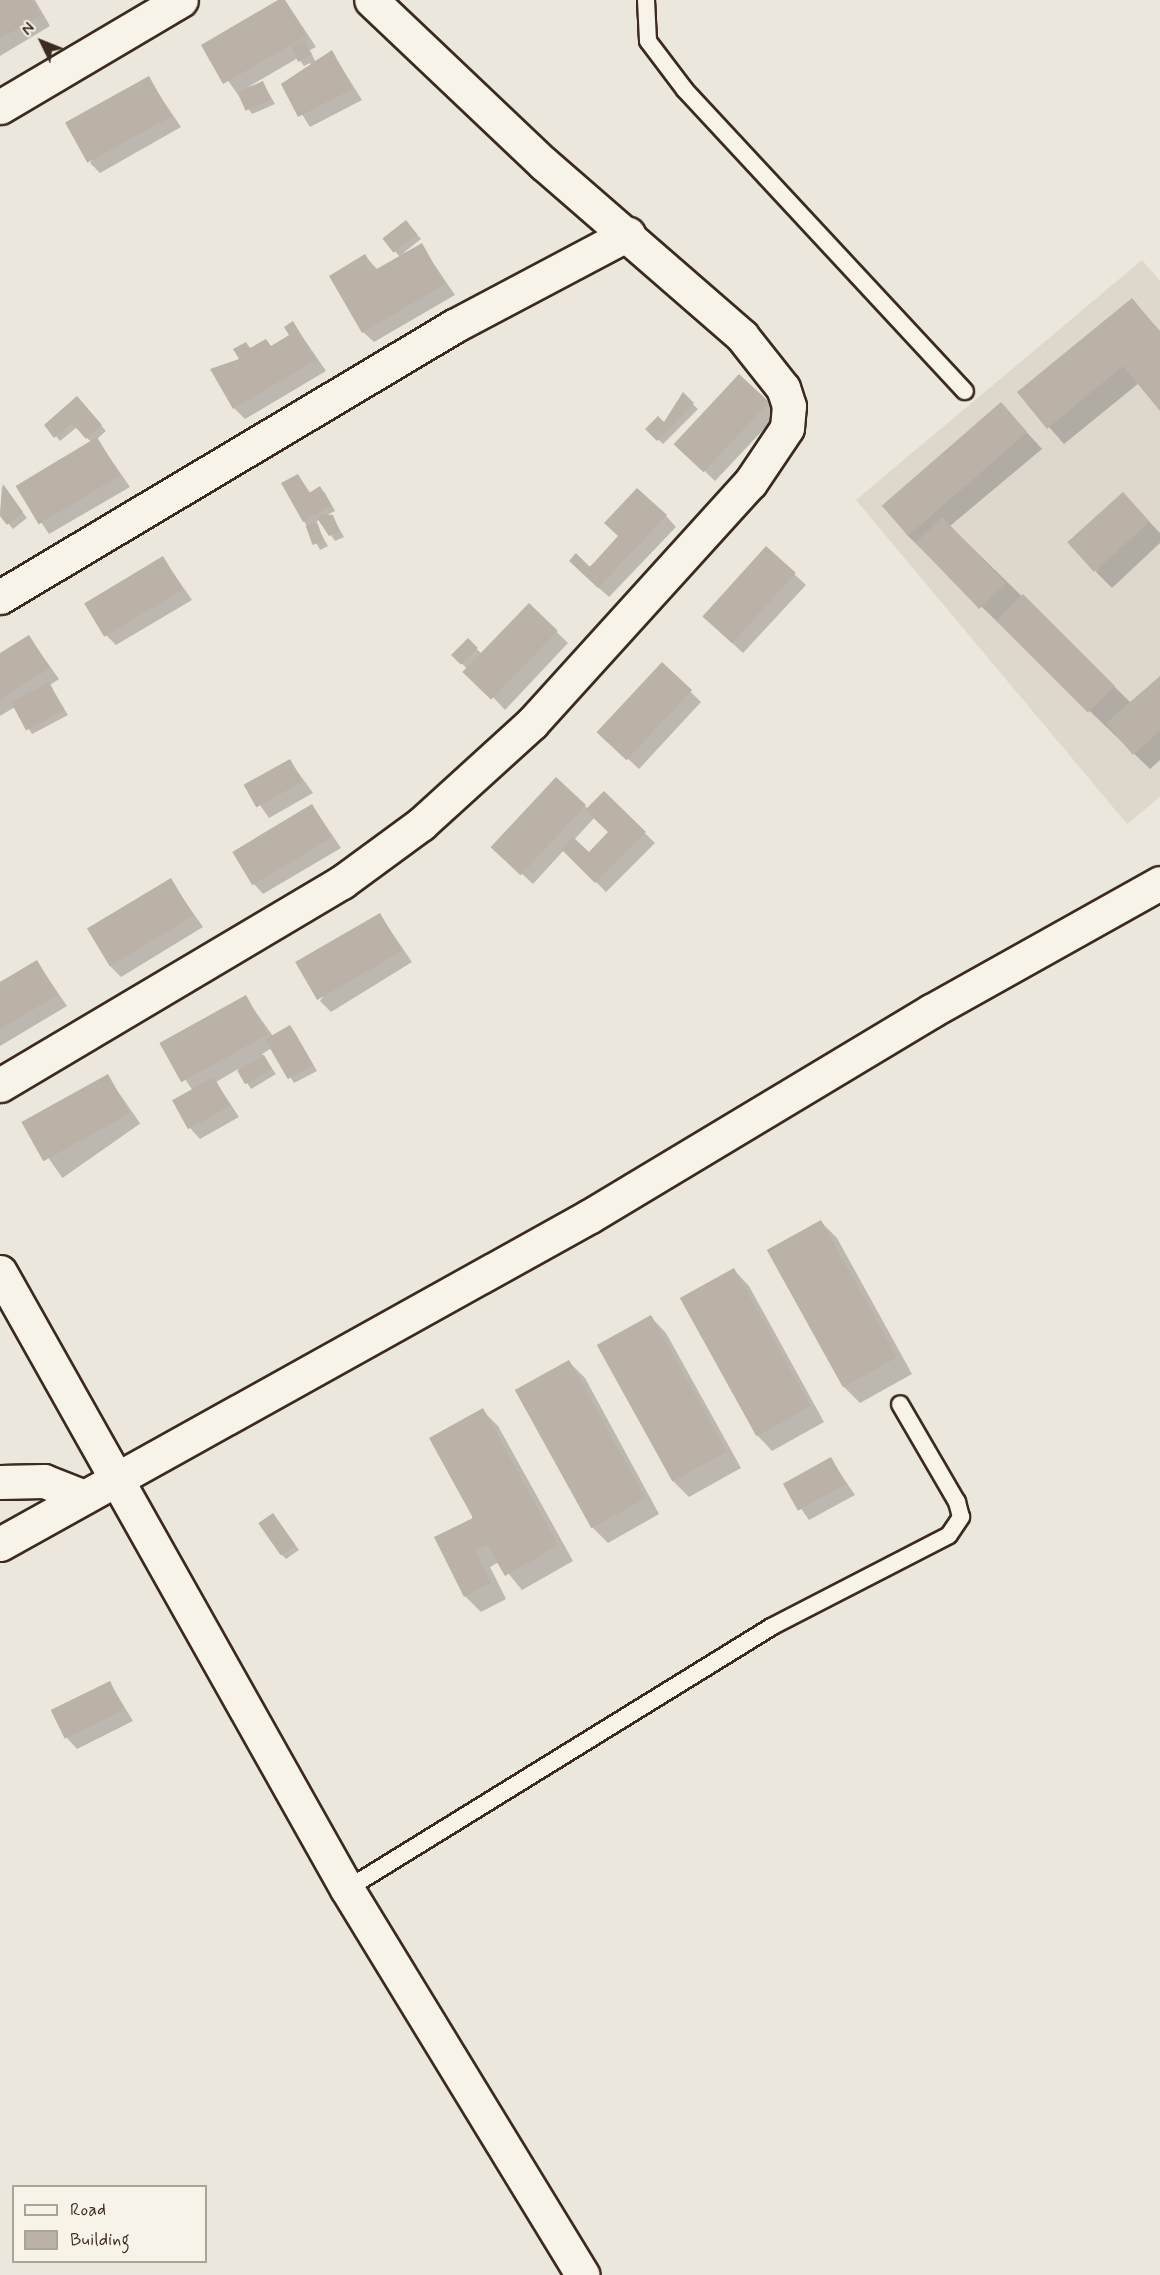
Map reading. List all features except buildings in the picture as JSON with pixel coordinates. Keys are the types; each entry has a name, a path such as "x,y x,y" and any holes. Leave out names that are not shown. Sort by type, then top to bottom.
{"street":[{"path":"0,107 181,0"},
{"path":"0,1085 342,882 421,824 532,723 778,447 789,406 773,372 711,307 544,164 371,0"},
{"path":"0,597 454,326 628,234"},
{"path":"0,1544 82,1496 590,1216 931,1011 1160,883"},
{"path":"0,1272 347,1889 583,2275"},
{"path":"0,1482 44,1481 82,1496"}],"lane":[{"path":"646,0 648,41 685,90 965,392"},
{"path":"347,1889 771,1627 949,1535 961,1517 957,1502 900,1404"}],"shaded area":[{"path":"1142,260 1160,281 1160,797 1127,824 856,500"}]}
